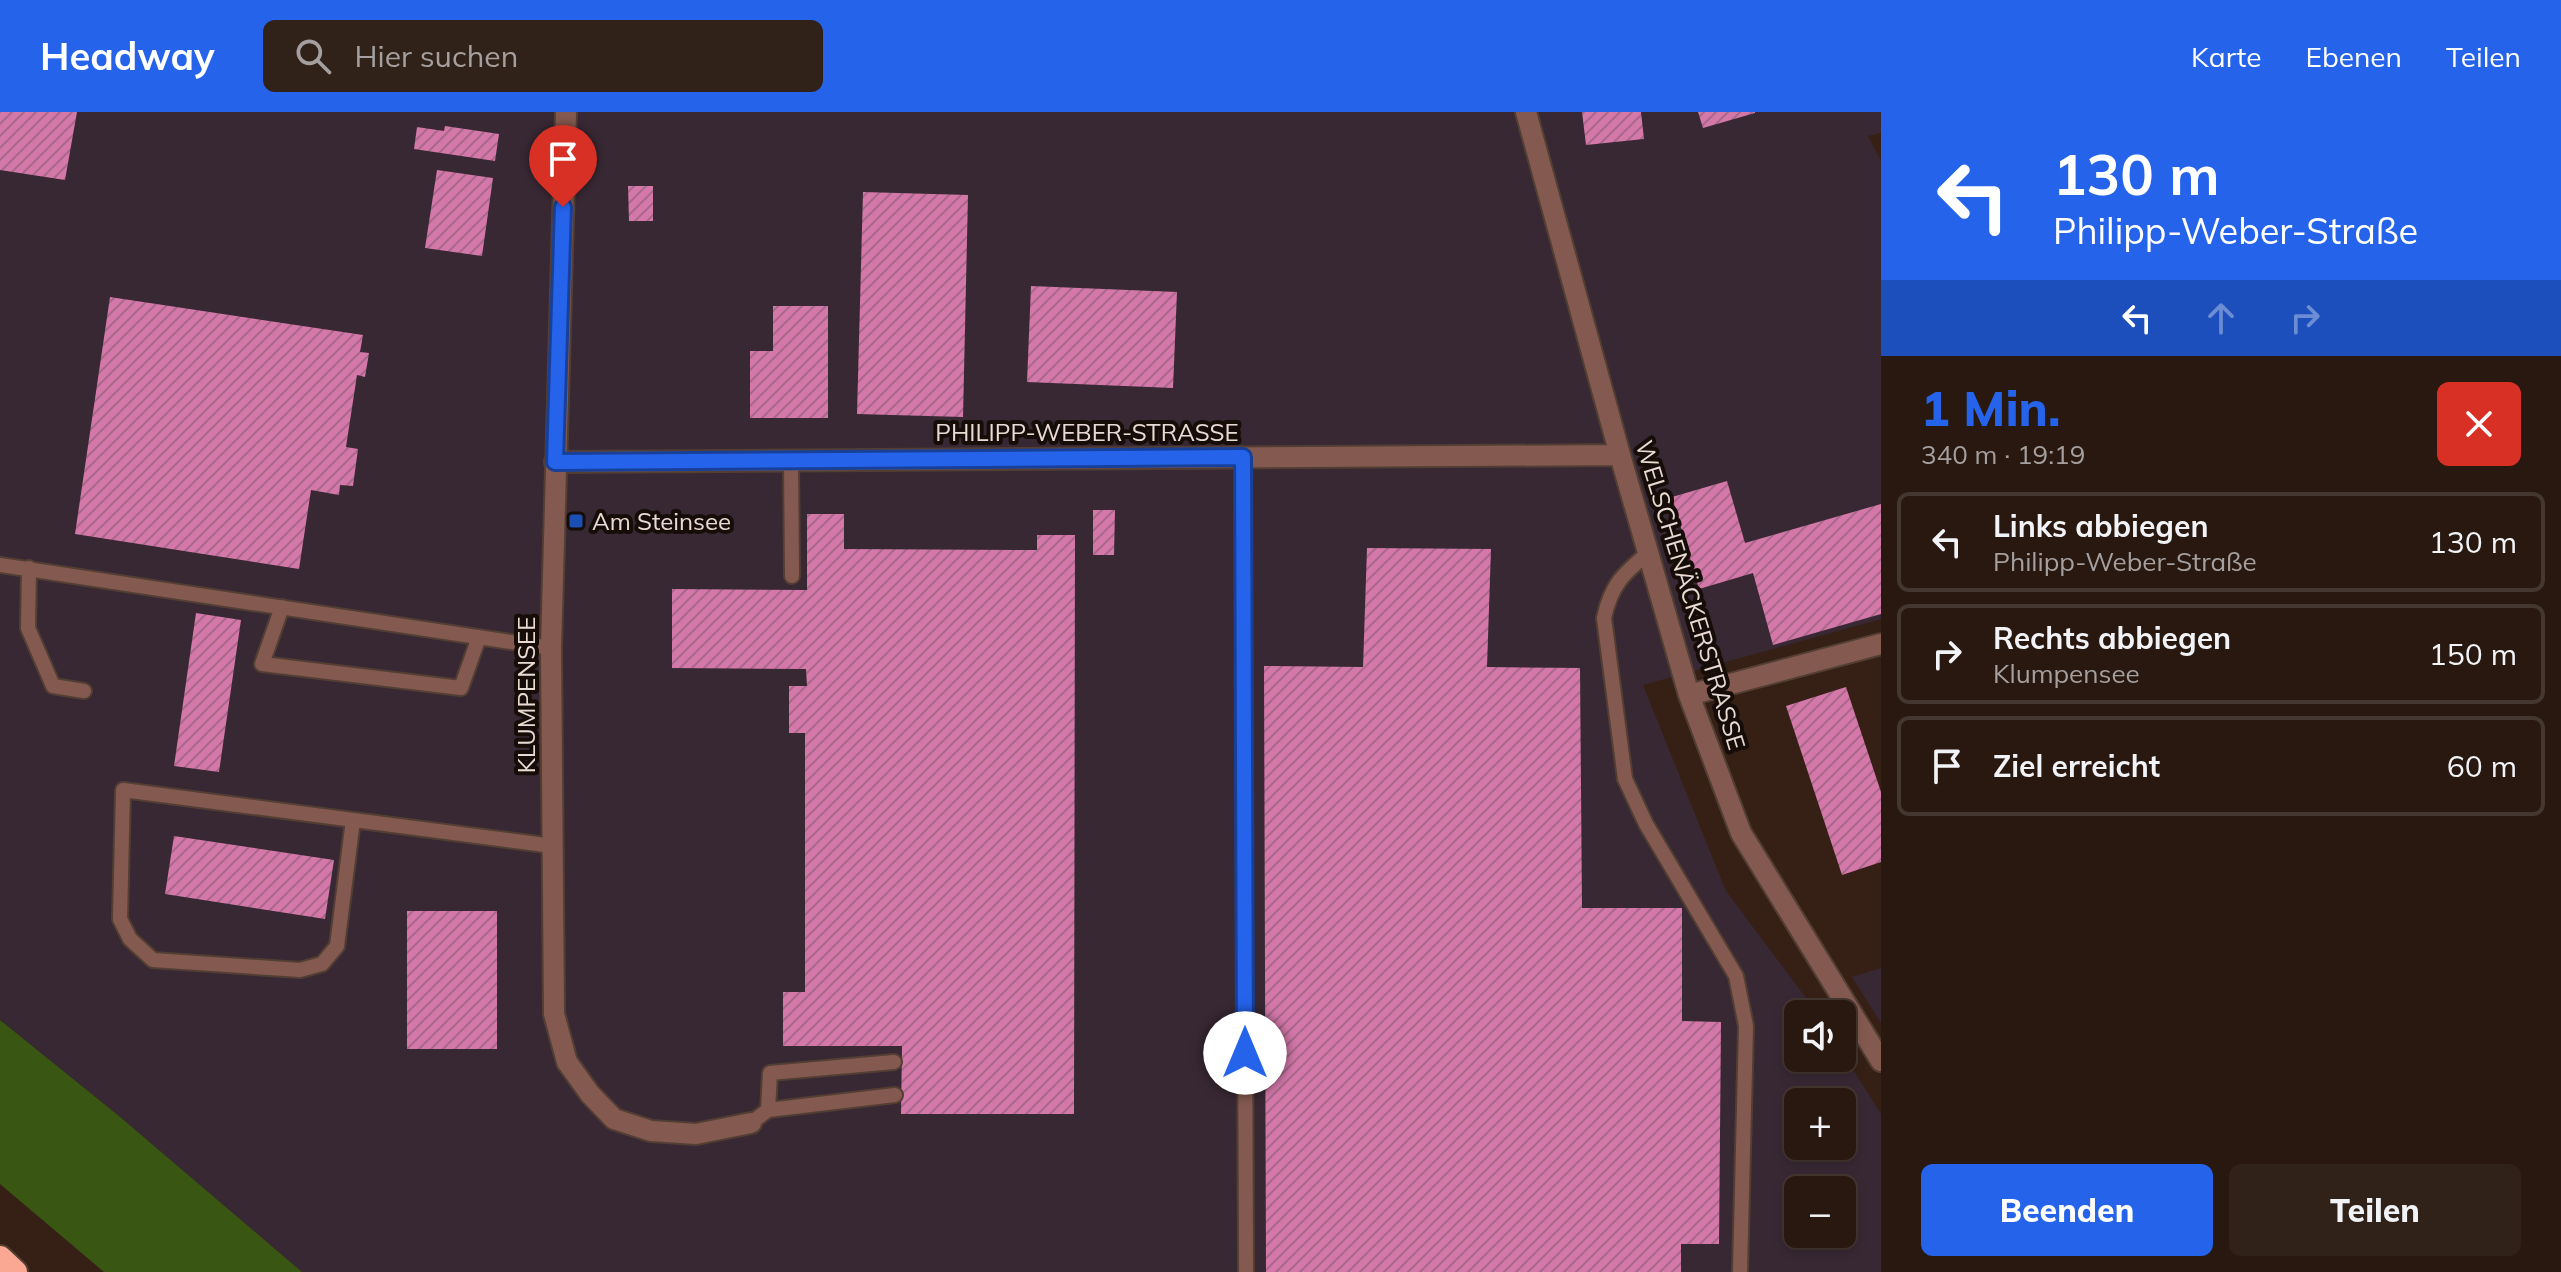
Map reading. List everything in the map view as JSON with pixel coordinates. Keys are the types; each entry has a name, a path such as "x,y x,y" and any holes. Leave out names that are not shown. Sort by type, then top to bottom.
{"highway":[{"path":"0,1258 15,1272"}],"street":[{"name":"KLUMPENSEE","path":"566,112 551,648 554,1014 567,1062 590,1094 614,1119 651,1131 696,1134 751,1123"},
{"name":"WELSCHENÄCKERSTRASSE","path":"1526,112 1689,695 1741,833 1881,1061"},
{"name":"PHILIPP-WEBER-STRASSE","path":"555,462 1620,455"},
{"path":"1689,695 1881,644"}],"lane":[{"path":"1243,457 1246,1272"},
{"path":"791,459 792,576"},
{"path":"1648,553 1626,571 1609,594 1604,618 1625,779 1646,824 1736,976 1742,999 1746,1026 1740,1272"},
{"path":"0,565 551,648"},
{"path":"29,568 28,628 53,686 84,691"},
{"path":"282,607 262,664 461,688 479,637"},
{"path":"353,820 337,946 322,964 300,970 153,960 130,939 120,919 123,790 553,846"},
{"path":"768,1110 770,1073 894,1062"},
{"path":"751,1123 768,1110 895,1095"}],"shaded area":[{"path":"0,112 1881,112 1881,133 1868,136 1881,161 1881,619 1643,685 1726,891 1808,1000 1784,1000 1784,1072 1855,1072 1881,1114 1881,1272 302,1272 119,1116 0,1020"},
{"path":"1881,968 1881,1023 1852,977"}],"green space":[{"path":"0,1020 119,1116 302,1272 104,1272 0,1184"}],"building":[{"path":"0,112 77,112 65,180 0,170"},
{"path":"1582,112 1641,112 1644,139 1586,145"},
{"path":"1698,112 1755,112 1755,113 1703,128"},
{"path":"445,126 499,134 495,161 414,149 417,127 444,131"},
{"path":"437,170 493,178 482,256 425,248"},
{"path":"628,186 653,186 653,221 629,221"},
{"path":"863,192 968,195 963,417 857,414"},
{"path":"1031,286 1177,292 1173,388 1027,382"},
{"path":"110,297 363,335 360,352 369,353 365,377 357,375 346,447 358,449 353,486 340,485 339,495 311,490 299,569 75,534"},
{"path":"773,306 828,306 828,418 750,418 750,351 773,351"},
{"path":"1727,481 1745,543 1881,504 1881,614 1773,645 1753,573 1699,589 1672,497"},
{"path":"1093,510 1115,510 1114,555 1093,555"},
{"path":"807,514 844,514 844,549 1037,550 1037,535 1075,535 1074,1114 901,1114 902,1046 783,1046 783,992 805,992 805,733 789,733 789,686 807,686 806,669 672,668 672,589 807,590"},
{"path":"1367,548 1491,549 1487,667 1580,668 1582,908 1682,908 1682,1021 1721,1022 1719,1244 1681,1244 1681,1272 1266,1272 1264,666 1363,667"},
{"path":"196,613 241,620 219,772 174,766"},
{"path":"1846,687 1881,792 1881,862 1842,875 1786,706"},
{"path":"174,836 334,860 325,919 165,894"},
{"path":"407,911 497,911 497,1049 407,1049"}],"place":[{"name":"Am Steinsee","path":"576,521"}],"route":[{"path":"563,207 555,462 1243,457 1245,1053"}]}
